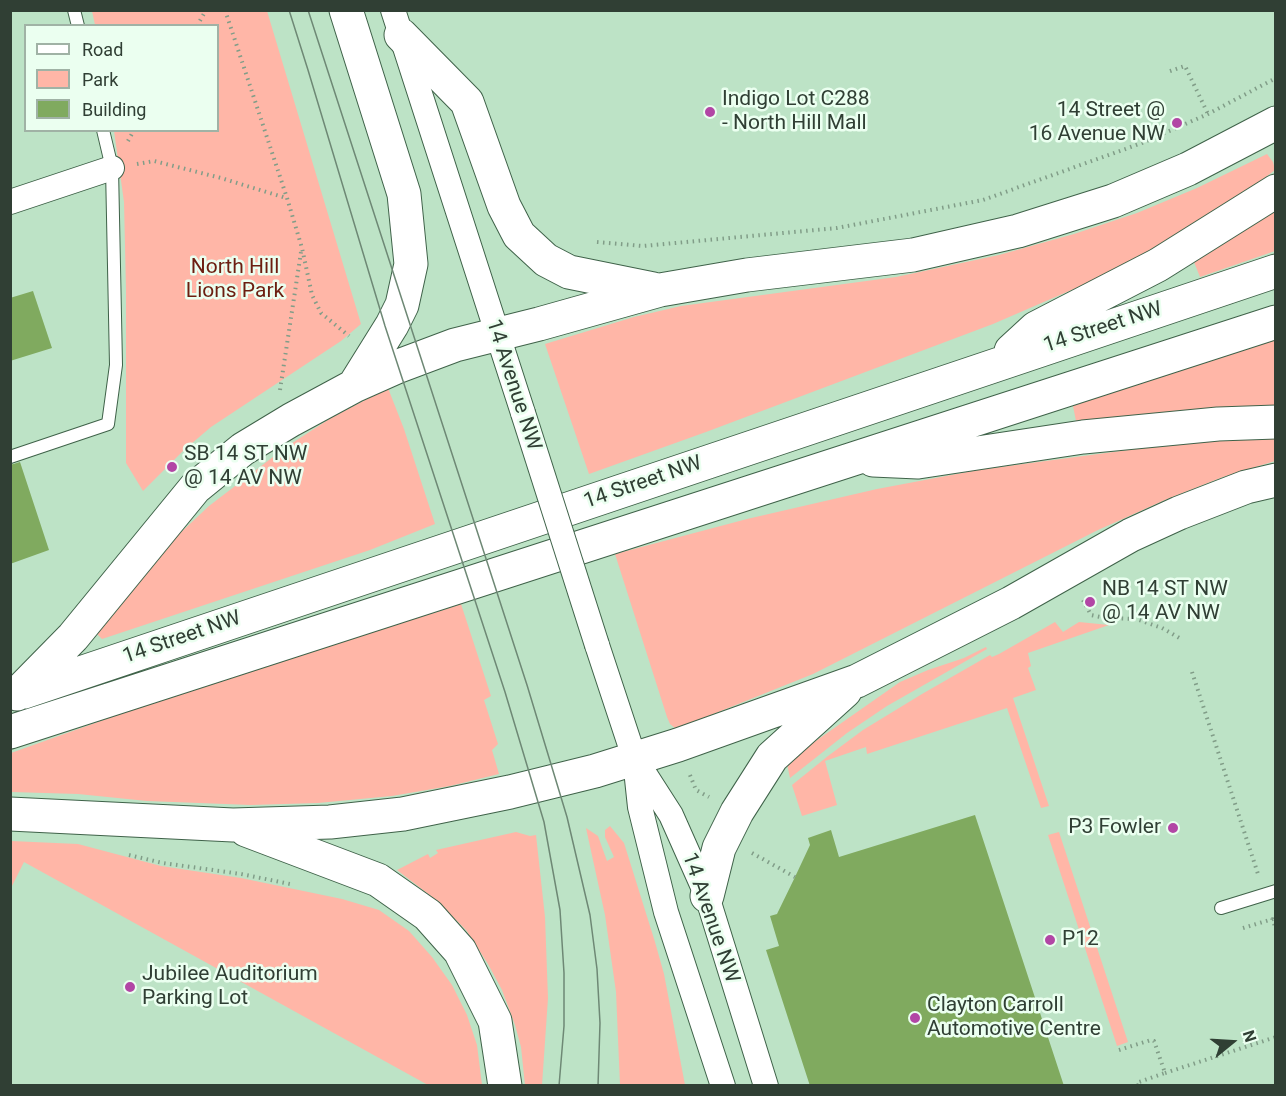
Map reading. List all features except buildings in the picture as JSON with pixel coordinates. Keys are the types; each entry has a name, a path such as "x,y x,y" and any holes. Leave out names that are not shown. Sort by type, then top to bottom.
{"main road":[{"path":"346,10 404,194 411,264 402,304 392,325 354,386"},
{"path":"397,23 467,102 504,206 519,235 546,260 569,272 660,290"},
{"path":"14,695 73,637 195,488 243,449 354,386 455,345 660,290 747,275 913,255 1017,231 1124,197 1188,169 1275,123"},
{"path":"999,362 1036,328 1158,265 1275,191"},
{"name":"14 Street NW","path":"14,695 1275,271"},
{"name":"14 Street NW","path":"10,732 1275,322"},
{"path":"851,459 918,462 1083,437 1218,424 1275,422"},
{"path":"10,814 233,825 330,822 403,814 510,792 635,760 857,681 1011,603 1141,531 1179,513 1246,487 1275,480"},
{"path":"707,896 719,848 737,812 772,757 857,681"},
{"path":"233,825 378,880 428,915 460,951 495,1021 505,1086"}],"street":[{"name":"14 Avenue NW","path":"397,23 635,760 640,807 666,912 723,1086"},
{"path":"10,202 112,168"},
{"name":"14 Avenue NW","path":"635,760 671,815 707,896 766,1086"}],"lane":[{"path":"10,457 108,424 116,365 112,168 103,132"},
{"path":"1221,908 1275,891"}],"path":[{"path":"198,24 206,10"},
{"path":"225,10 287,198 302,248 312,295 321,314 355,340"},
{"path":"1170,71 1185,66 1208,114"},
{"path":"591,242 643,246 837,228 983,200 1142,143 1208,114 1275,78"},
{"path":"112,168 154,161 287,198"},
{"path":"280,391 302,248"},
{"path":"1082,599 1091,615 1104,618 1136,618 1162,628 1181,639"},
{"path":"1192,672 1258,876"},
{"path":"688,770 696,790 717,802"},
{"path":"124,853 163,863 297,885"},
{"path":"752,853 795,878"},
{"path":"1269,909 1274,919 1275,929"},
{"path":"1243,928 1274,919"},
{"path":"1137,1086 1136,1083 1275,1037"},
{"path":"1119,1050 1151,1040 1155,1041 1165,1073"}],"green space":[{"name":"North Hill Lions Park","path":"92,11 267,11 361,324 341,341 211,427 143,491 126,463 124,202 114,132 219,132 219,24 95,24"},
{"path":"1267,154 1275,170 1258,183 1179,235 1090,282 993,324 589,474 545,344 634,317 681,306 896,277 999,255 1137,213 1197,188"},
{"path":"1275,210 1275,251 1200,277 1194,262"},
{"path":"1275,338 1275,407 1217,409 1076,421 1073,406 1140,380"},
{"path":"388,388 435,524 370,550 102,639 97,634 161,551 209,506 286,447 331,418"},
{"path":"1275,437 1275,461 1223,477 1165,500 1098,530 813,674 676,729 667,717 615,554 747,519 877,489 978,470 1196,441"},
{"path":"461,604 491,696 484,700 498,744 492,750 499,774 450,786 392,796 318,803 251,805 11,792 11,753 182,692 407,618 434,613"},
{"path":"1055,622 1063,632 1079,622 1109,625 1028,653 1031,666 1028,668 1036,690 1013,698 1049,806 1041,808 1007,708 867,754 866,747 825,761 837,805 802,816 792,785 828,756 863,730 922,694 990,655 992,657 999,654"},
{"path":"986,647 987,649 887,706 847,733 790,778 787,764 810,745 900,682 964,658"},
{"path":"610,826 624,843 655,942 664,974 685,1085 620,1085 616,992 605,915 586,828 598,836 607,861 614,857 605,837 605,830"},
{"path":"516,832 530,836 536,835 545,917 548,998 542,1085 525,1085 521,1047 502,990 466,930 436,900 397,870 428,854 430,858 438,853 436,850"},
{"path":"1059,832 1128,1042 1117,1046 1048,835"},
{"path":"11,841 78,844 161,866 241,878 342,899 379,910 409,931 452,985 467,1015 477,1045 482,1085 428,1085 24,862 11,888"}],"tram line":[{"path":"289,10 385,326 505,692 544,822 560,910 564,973 564,1026 559,1086"},
{"path":"308,10 527,685 567,817 590,915 597,969 600,1023 598,1086"}],"place":[{"name":"Indigo Lot C288 - North Hill Mall","path":"710,112"},
{"name":"14 Street @ 16 Avenue NW","path":"1177,123"},
{"name":"SB 14 ST NW @ 14 AV NW","path":"172,467"},
{"name":"NB 14 ST NW @ 14 AV NW","path":"1090,602"},
{"name":"P3 Fowler","path":"1173,828"},
{"name":"P12","path":"1050,940"},
{"name":"Jubilee Auditorium Parking Lot","path":"130,987"},
{"name":"Clayton Carroll Automotive Centre","path":"915,1018"}]}
